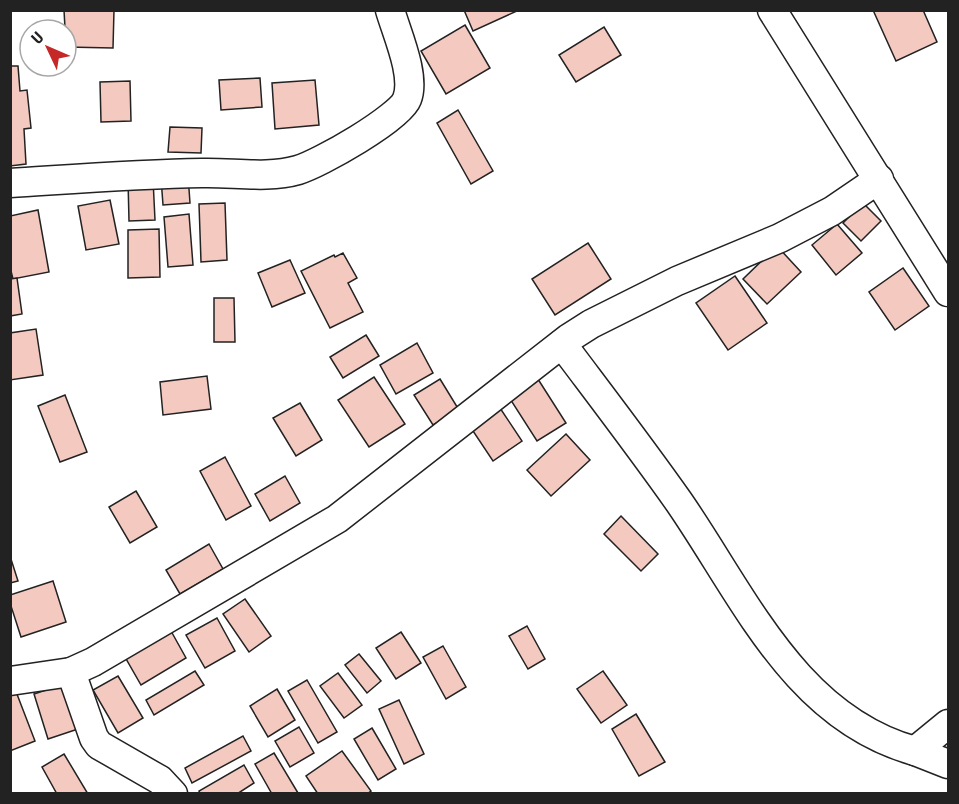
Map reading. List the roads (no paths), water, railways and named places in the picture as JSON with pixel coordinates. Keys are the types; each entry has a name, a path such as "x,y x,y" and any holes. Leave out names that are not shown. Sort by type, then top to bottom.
{"street":[{"path":"10,183 204,173 276,174 299,170 385,122 406,102 410,91 410,78 390,10"},
{"path":"772,10 948,292"},
{"path":"10,681 71,672 121,647 337,519 591,324 677,281 780,238 822,217 879,179"},
{"path":"562,344 679,502 769,640 807,687 847,721 895,746 948,764"},
{"path":"71,672 94,738 99,745 160,780 173,794"},
{"path":"915,751 948,724"}]}
